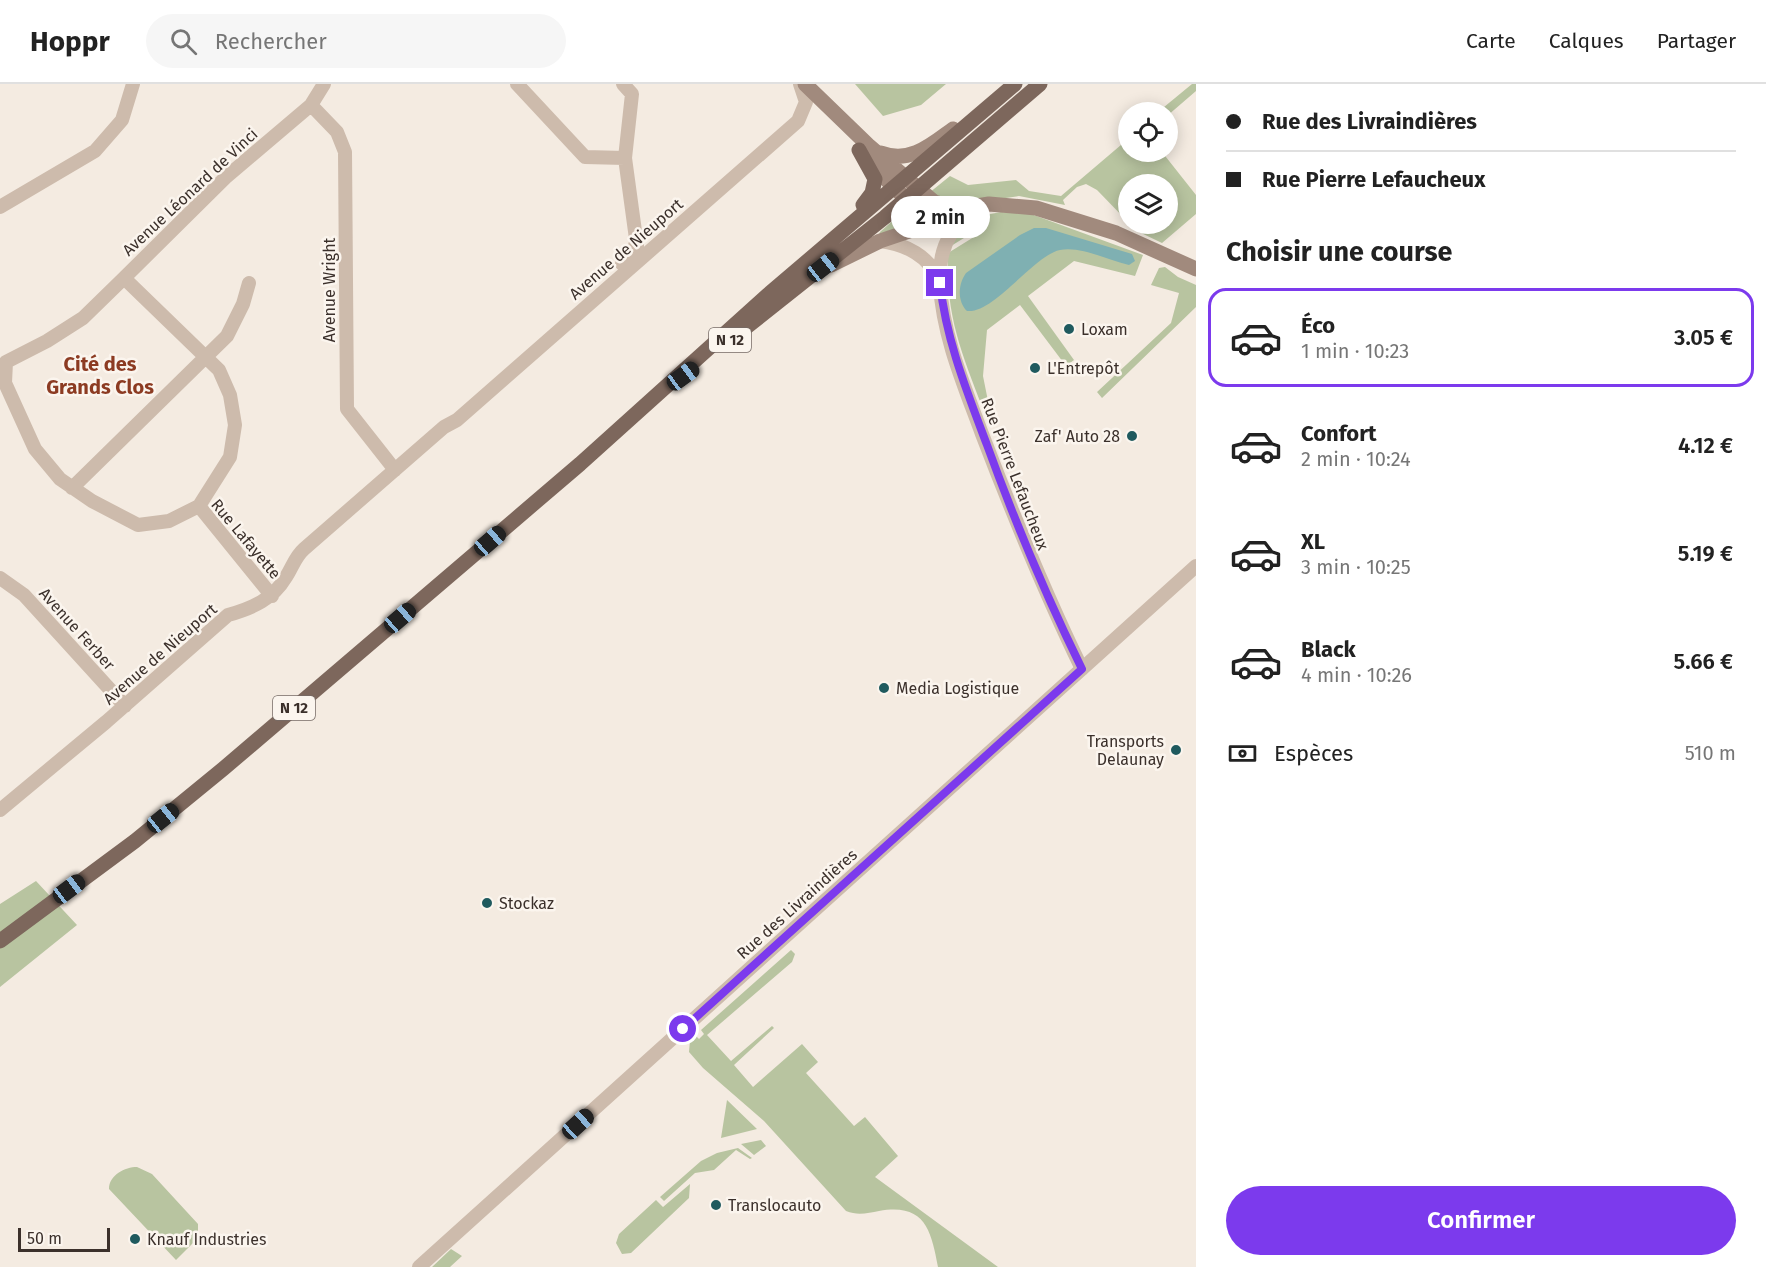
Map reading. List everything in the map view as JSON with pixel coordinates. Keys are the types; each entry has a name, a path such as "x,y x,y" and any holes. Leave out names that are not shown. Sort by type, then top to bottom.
{"main road":[{"path":"770,293 870,197 875,186 875,176 859,150 802,84"},
{"path":"802,84 876,151 899,182"},
{"path":"876,151 898,157 916,154 1014,84"},
{"name":"N 12","path":"0,941 177,807 571,472 770,293 1014,84"},
{"name":"N 12","path":"646,404 912,195 1040,84"},
{"path":"859,150 899,182 912,195 919,210 959,216 1004,205"},
{"path":"912,195 956,209 989,204 1036,208 1090,223 1196,269"},
{"name":"N 12","path":"813,275 880,242 959,216"}],"street":[{"path":"0,207 95,151 122,120 133,84"},
{"name":"Avenue Léonard de Vinci","path":"199,506 230,457 235,425 230,396 219,370 124,278 225,178 311,105 324,84"},
{"path":"518,84 585,157 626,158"},
{"path":"623,84 632,94 626,158 639,260"},
{"name":"Avenue de Nieuport","path":"0,810 125,706 228,615 244,611 272,596 288,575 295,557 444,427 457,420 798,121 806,102 802,84"},
{"name":"Avenue Wright","path":"311,105 337,132 345,152 347,409 395,470"},
{"path":"940,283 945,245 959,216"},
{"name":"Avenue de Nieuport","path":"444,427 450,417 632,256 637,239"},
{"path":"880,242 898,244 921,255 933,269 940,283"},
{"path":"3,361 47,341 83,318 124,278"},
{"path":"72,488 227,336 243,304 249,283"},
{"name":"Rue Pierre Lefaucheux","path":"940,283 945,324 962,380 1024,544 1082,669"},
{"name":"Rue Lafayette","path":"3,361 5,383 35,449 60,479 138,525 169,521 199,506 272,596"},
{"name":"Rue des Livraindières","path":"419,1267 1196,566"},
{"name":"Avenue Ferber","path":"0,578 24,595 125,706"}],"green space":[{"path":"855,84 946,84 921,105 883,116"},
{"path":"1192,84 1196,84 1196,91 1178,107 1178,102 1170,102"},
{"path":"1118,148 1118,162 1170,162 1196,195 1196,214 1178,229 1178,174 1118,174 1118,212 1097,190 1086,184 1077,187 1063,200 1065,205 1019,196 958,205 929,193 950,176 968,185 1016,180 1029,191 1061,196"},
{"path":"1001,212 1031,214 1143,255 1135,276 1074,261 1028,296 1074,360 1066,366 1020,305 987,330 983,376 991,416 986,417 964,357 953,318 948,277 948,253 982,232 980,216"},
{"path":"898,216 906,228 879,234 880,232"},
{"path":"976,218 979,227 977,230 951,246 966,222"},
{"path":"1143,234 1173,234 1162,243"},
{"path":"1165,267 1178,277 1196,285 1196,307 1102,398 1097,392 1171,323 1179,293 1151,285 1159,268"},
{"path":"36,881 77,925 0,987 0,904"},
{"path":"791,950 795,954 792,962 707,1035 731,1061 772,1026 774,1028 734,1065 753,1087 802,1044 818,1062 806,1073 854,1126 865,1117 898,1156 875,1177 998,1267 938,1267 928,1231 916,1215 907,1211 894,1210 859,1214 846,1211 764,1121 703,1068 689,1052 690,1040 695,1035 699,1039 704,1034 701,1030"},
{"path":"727,1100 757,1129 721,1138"},
{"path":"761,1140 766,1146 754,1155 741,1144"},
{"path":"738,1148 752,1158 736,1150 714,1170 695,1173 664,1201 660,1197 701,1161 717,1153"},
{"path":"137,1167 152,1174 198,1224 198,1238 176,1260 109,1189 115,1176 128,1168"},
{"path":"690,1184 689,1198 631,1253 622,1254 616,1243 619,1234 656,1200 663,1207"},
{"path":"451,1249 462,1256 450,1267 432,1267"}],"water":[{"path":"1034,228 1046,228 1132,254 1135,261 1129,265 1077,250 1060,250 1038,262 989,303 978,309 967,311 960,297 961,282 966,273 1020,235"}],"place":[{"name":"Loxam","path":"1069,329"},
{"name":"L'Entrepôt","path":"1035,368"},
{"name":"Zaf' Auto 28","path":"1132,436"},
{"name":"Media Logistique","path":"884,688"},
{"name":"Transports Delaunay","path":"1176,750"},
{"name":"Stockaz","path":"487,903"},
{"name":"Translocauto","path":"716,1205"},
{"name":"Knauf Industries","path":"135,1239"}],"district":[{"name":"Cité des Grands Clos","path":"100,376"}],"route":[{"path":"683,1029 1082,669 1037,576 962,380 945,324 940,283"}]}
